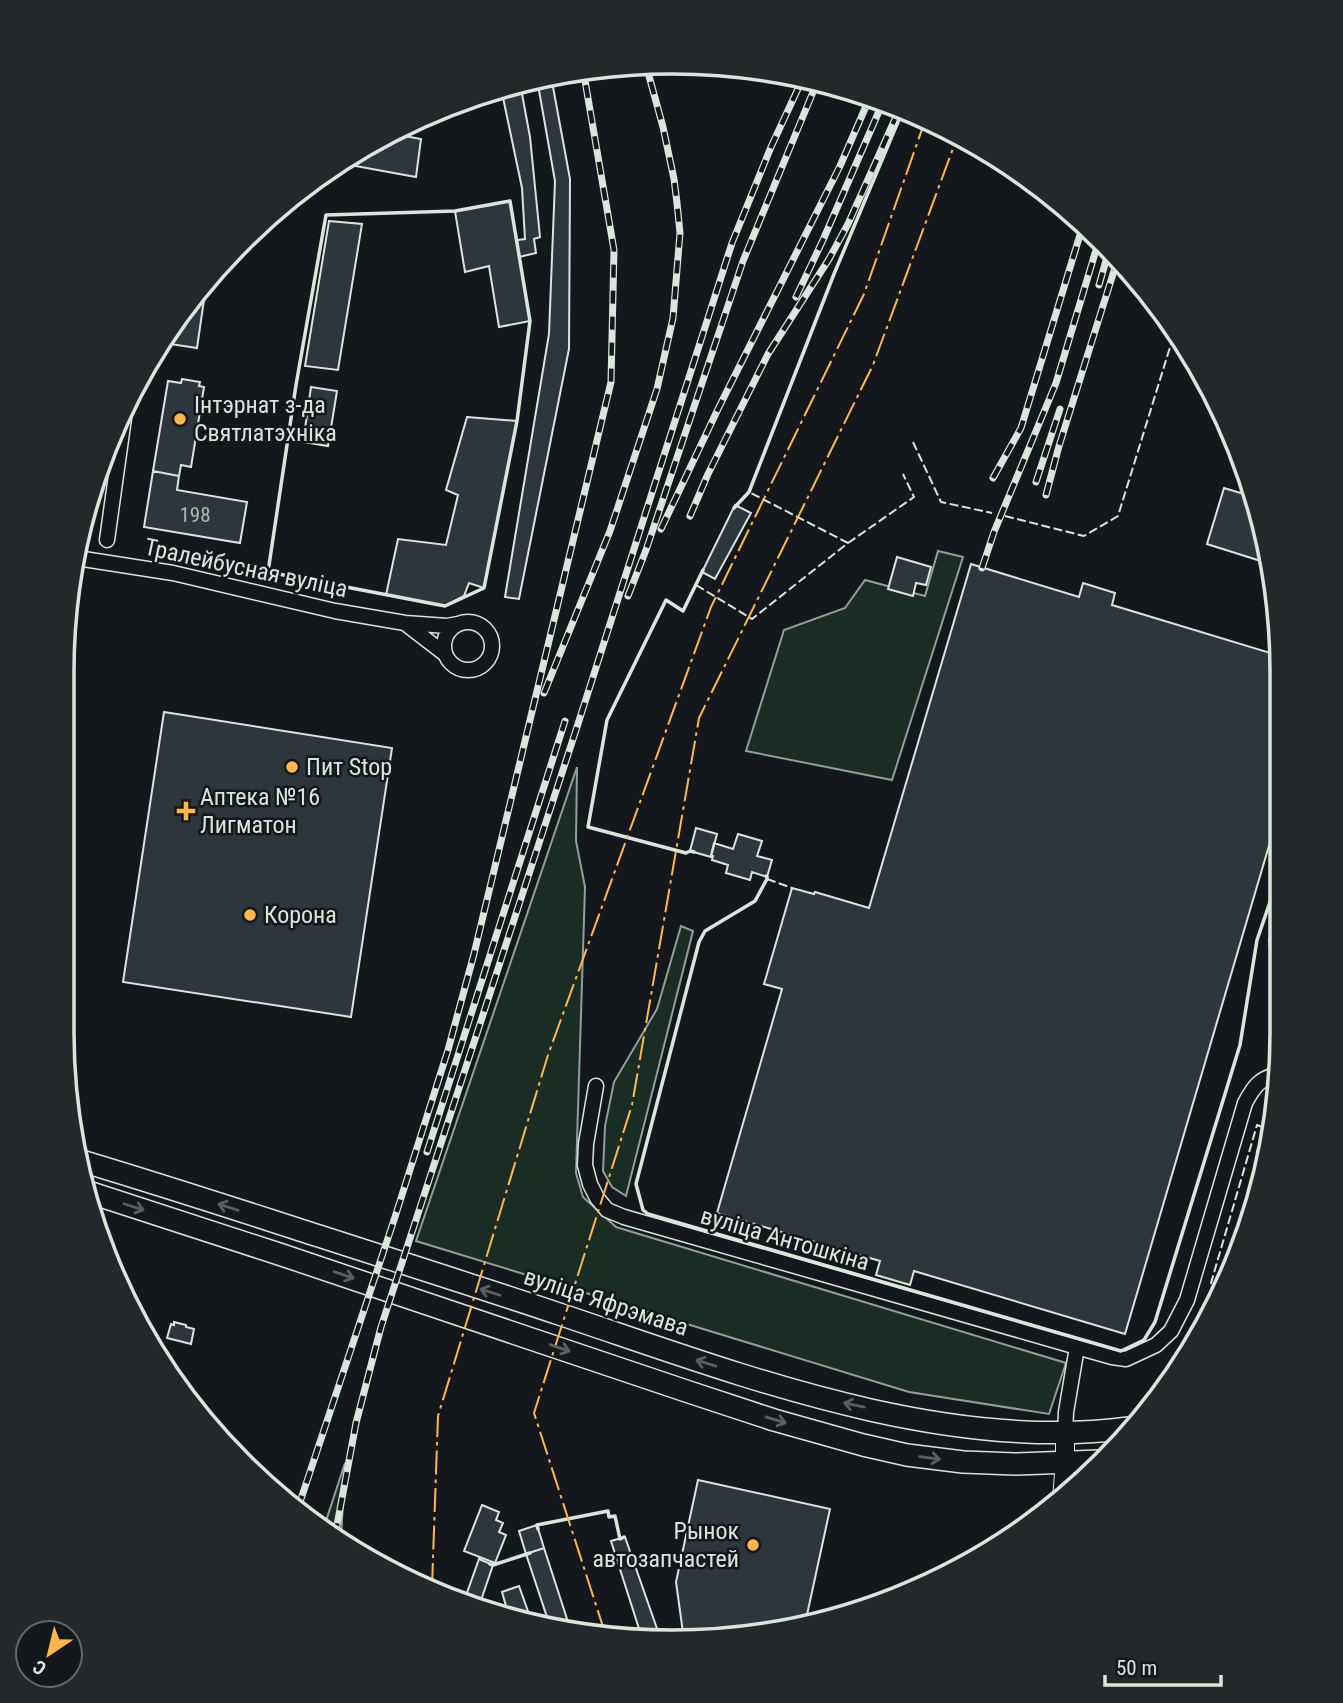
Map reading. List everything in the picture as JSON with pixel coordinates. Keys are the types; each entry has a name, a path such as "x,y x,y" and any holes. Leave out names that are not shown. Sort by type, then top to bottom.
{"main road":[{"name":"вуліца Яфрэмава","path":"89,1163 168,1186 818,1398 923,1420 1017,1432 1065,1434 1118,1429"},
{"path":"97,1195 774,1420 863,1445 907,1455 963,1462 1015,1464 1087,1461"},
{"path":"279,1254 287,1252 293,1245 294,1234 289,1227"}],"street":[{"path":"107,540 121,438"},
{"name":"Тралейбусная вуліца","path":"84,559 173,573 335,611 405,624 458,624"},
{"path":"470,622 481,626 489,635 492,649 490,657 482,666 472,670 461,669 451,663 445,654 444,642 449,631 458,624 470,622"},
{"name":"Тралейбусная вуліца","path":"405,624 445,654"},
{"name":"вуліца Антошкіна","path":"596,1086 585,1165 590,1184 607,1210 1126,1359 1156,1345 1171,1331 1187,1300 1245,1103 1260,1080 1267,1077"},
{"path":"1063,1483 1066,1412 1077,1347"}],"green space":[{"path":"938,551 963,557 892,780 746,751 784,630 845,608 865,580 925,596"},
{"path":"577,767 576,841 585,887 576,1173 583,1197 616,1227 1066,1363 1049,1414 909,1392 416,1241"},
{"path":"681,926 693,931 626,1196 612,1187 603,1171 605,1126 614,1082 657,1009"},
{"path":"345,1463 341,1531 326,1520"}],"building":[{"path":"553,86 570,179 569,349 519,599 505,597 549,334 555,181 539,89"},
{"path":"522,93 530,137 540,237 534,239 536,253 519,257 517,240 525,239 522,188 503,98"},
{"path":"405,136 421,139 416,177 353,166"},
{"path":"510,201 530,321 499,327 489,266 465,272 455,211"},
{"path":"329,221 362,224 338,370 305,366"},
{"path":"204,298 197,348 171,344"},
{"name":"Інтэрнат з-да Святлатэхніка","path":"182,379 200,382 199,386 204,387 191,467 181,465 179,476 153,471 168,381 181,383"},
{"path":"311,387 337,391 328,446 303,442"},
{"path":"467,417 517,421 484,588 469,583 464,596 445,606 386,595 398,539 446,545 458,495 446,490"},
{"path":"153,471 179,476 177,490 247,502 240,543 144,527"},
{"path":"1224,488 1242,493 1259,560 1207,544"},
{"path":"735,505 751,513 715,579 702,572"},
{"path":"897,557 931,567 926,585 916,583 913,596 888,589"},
{"path":"971,564 1079,597 1083,583 1115,593 1112,605 1269,653 1270,842 1125,1334 914,1271 910,1285 876,1275 880,1261 717,1213 782,989 764,984 792,888 869,908"},
{"name":"Корона","path":"164,712 392,748 351,1017 123,982"},
{"path":"696,828 717,834 711,857 690,851"},
{"path":"738,834 762,841 757,856 772,860 767,877 752,872 750,880 726,873 728,865 712,860 714,843 733,849"},
{"path":"174,1322 194,1329 191,1344 167,1338"},
{"name":"Рынок автозапчастей","path":"698,1480 830,1509 807,1613 750,1624 683,1629 676,1582"},
{"path":"482,1505 499,1512 496,1520 503,1523 499,1532 506,1535 495,1563 464,1551"},
{"path":"537,1525 544,1548 526,1554 519,1531"},
{"path":"625,1537 657,1629 639,1628 611,1541"},
{"path":"544,1548 567,1620 547,1616 526,1554"},
{"path":"479,1559 493,1565 481,1599 467,1593"},
{"path":"519,1586 528,1612 506,1606 502,1592"}],"railway":[{"path":"544,693 610,531 657,389 673,318 680,233 677,203 663,127 649,75"},
{"path":"300,1501 448,1050 474,954 611,382 614,250 585,80"},
{"path":"337,1527 356,1423 381,1327 732,243 799,88"},
{"path":"628,596 743,261 813,91"},
{"path":"661,529 840,166 866,106"},
{"path":"796,297 879,111"},
{"path":"690,516 768,354 829,259 848,224 896,117"},
{"path":"993,478 1021,428 1080,235"},
{"path":"982,568 994,532 1056,383 1096,251"},
{"path":"1099,285 1106,261"},
{"path":"1046,495 1114,270"},
{"path":"1036,482 1060,409"},
{"path":"427,1152 565,721"}],"fence":[{"path":"734,508 749,492 834,274 899,119"},
{"path":"1005,516 1084,536 1118,516 1171,343"},
{"path":"913,442 941,502 992,513"},
{"path":"848,543 914,497 903,474"},
{"path":"696,585 752,619 848,543 749,492"},
{"path":"690,851 686,853 588,827 607,720 666,600 683,611 703,570"},
{"path":"765,876 767,879 755,901 705,931 699,942 636,1184 643,1210 648,1214 1121,1351 1144,1340 1155,1322 1240,1045 1257,940 1270,902"},
{"path":"767,879 792,888"},
{"path":"1213,1284 1211,1283 1257,1125 1261,1127"}],"wall":[{"path":"734,508 749,492 834,274 899,119"},
{"path":"510,201 530,321 517,421 484,588 445,606 268,572 296,385 326,215 455,211 510,201"},
{"path":"694,852 686,853 588,827 607,720 666,600 683,611 703,570"},
{"path":"766,876 767,879 755,901 705,931 699,942 636,1184 643,1210 648,1214 1121,1351 1144,1340 1155,1322 1240,1045 1257,940 1270,902"},
{"path":"538,1529 537,1525 608,1511 609,1517 615,1516 620,1539 624,1537"},
{"path":"490,1564 530,1553"}],"power":[{"path":"432,1579 438,1416 548,1055 711,607 864,294 922,129"},
{"path":"602,1625 534,1413 632,1105 699,718 873,365 954,145"}],"place":[{"name":"Інтэрнат з-да Святлатэхніка","path":"180,419"},
{"name":"Пит Stop","path":"292,767"},
{"name":"Аптека №16 Лигматон","path":"186,811"},
{"name":"Корона","path":"250,915"},
{"name":"Рынок автозапчастей","path":"753,1545"}]}
